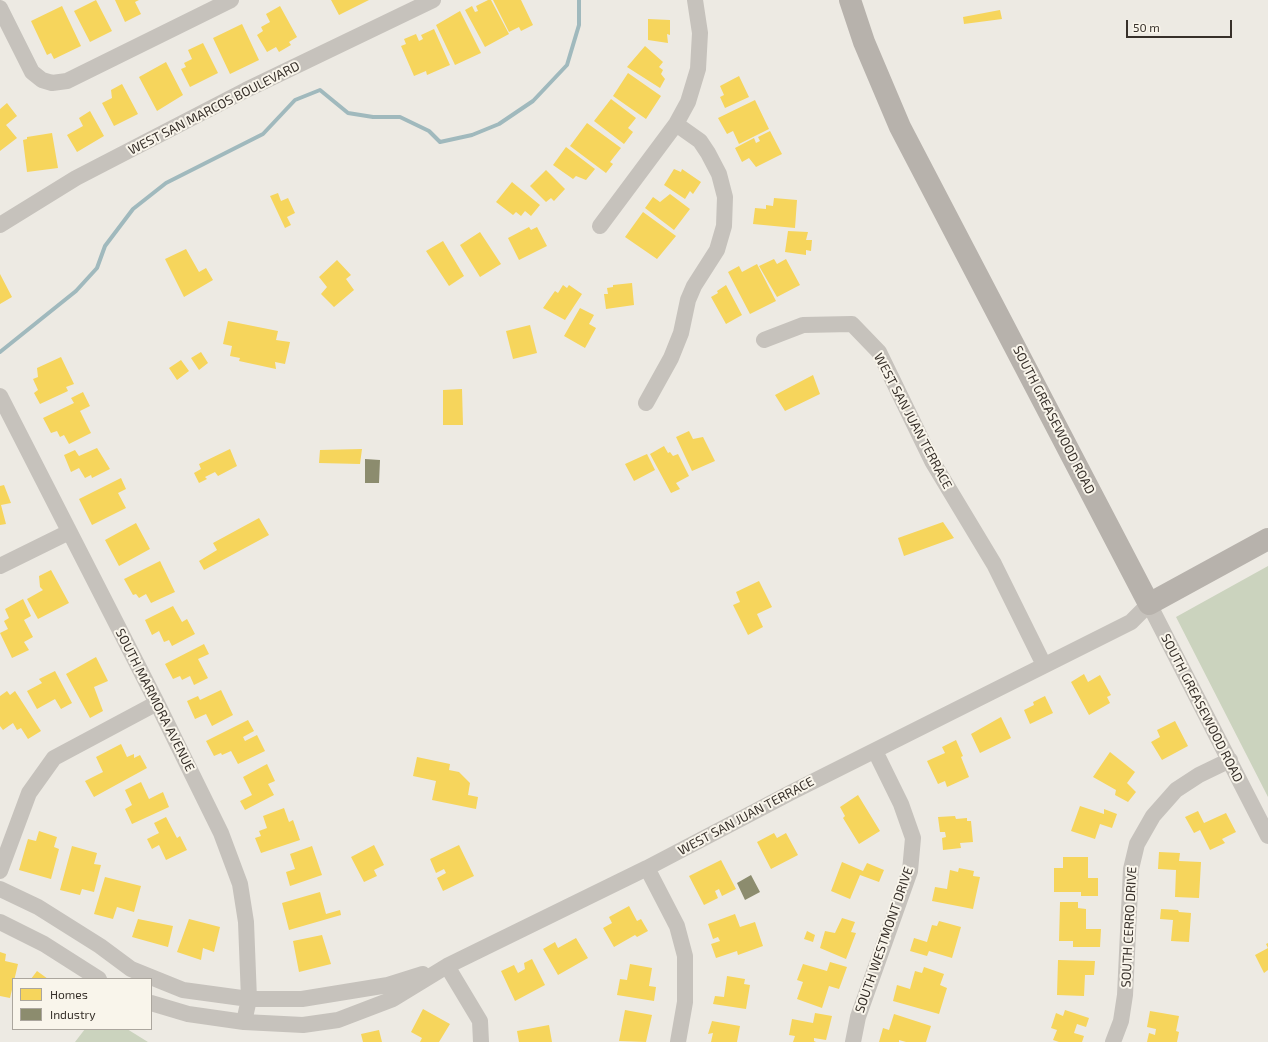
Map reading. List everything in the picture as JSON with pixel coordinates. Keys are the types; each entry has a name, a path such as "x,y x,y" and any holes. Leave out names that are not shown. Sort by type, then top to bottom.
{"street":[{"path":"0,8 32,72 44,88 52,83 67,81 231,0"},
{"name":"WEST SAN MARCOS BOULEVARD","path":"0,225 76,178 246,90 433,0"},
{"path":"600,226 676,124 688,102 698,69 700,33 695,0"},
{"name":"SOUTH GREASEWOOD ROAD","path":"850,0 864,42 900,127 1230,760 1268,836"},
{"path":"646,403 671,358 681,333 688,300 694,286 717,250 724,226 725,197 719,174 700,141 676,124"},
{"name":"WEST SAN JUAN TERRACE","path":"764,340 803,325 852,324 879,352 932,461 994,564 1044,665"},
{"name":"SOUTH MARMORA AVENUE","path":"0,396 157,703 221,834 240,884 246,922 249,999 244,1022"},
{"path":"0,566 69,532"},
{"path":"1149,604 1268,539"},
{"name":"WEST SAN JUAN TERRACE","path":"152,1002 188,1014 244,1022 303,1025 338,1020 393,999 447,966 647,868 792,792 1131,622 1149,604"},
{"path":"0,871 29,793 54,758 157,703"},
{"name":"SOUTH WESTMONT DRIVE","path":"853,1042 858,1017 910,871 912,838 901,804 875,751"},
{"name":"SOUTH CERRO DRIVE","path":"1113,1042 1121,1021 1125,995 1131,869 1137,844 1153,816 1176,790 1199,775 1230,760"},
{"path":"647,868 676,926 685,956 685,1002 678,1042"},
{"name":"WEST SAN JUAN TERRACE","path":"0,889 38,907 100,946 131,969 183,990 249,999 302,999 337,995 388,985 447,966"},
{"path":"0,922 44,944 97,978"},
{"path":"447,966 480,1021 481,1042"}],"green space":[{"path":"1268,566 1268,797 1176,617"},
{"path":"84,1030 129,1030 148,1042 75,1042"}],"building: Homes":[{"path":"96,0 112,31 90,42 74,11"},
{"path":"115,0 139,0 135,2 141,14 125,22"},
{"path":"331,0 369,0 339,15"},
{"path":"491,0 509,34 485,47 465,10 472,6 475,12 478,11 476,6"},
{"path":"493,0 521,0 533,25 521,31 519,27 509,32"},
{"path":"62,6 81,46 54,59 51,53 47,55 31,21"},
{"path":"280,6 297,37 289,42 291,45 279,52 276,47 267,52 257,35 263,31 261,27 270,22 266,14"},
{"path":"1000,10 1002,19 964,24 963,17"},
{"path":"460,11 481,53 455,65 436,25"},
{"path":"648,19 670,20 670,35 667,34 668,43 648,40"},
{"path":"242,24 259,60 230,74 213,38"},
{"path":"434,29 450,65 427,75 426,71 414,76 401,46 406,44 404,39 416,34 419,41 423,39 421,35"},
{"path":"203,43 218,73 190,87 181,69 186,67 184,63 192,59 188,50"},
{"path":"645,46 663,62 659,67 663,70 661,74 665,79 660,88 627,67"},
{"path":"166,62 183,95 157,111 139,77"},
{"path":"628,73 661,96 646,119 613,96"},
{"path":"739,76 749,97 725,108 720,97 724,95 720,86"},
{"path":"122,84 138,114 114,126 102,103 112,98 111,90"},
{"path":"611,99 636,118 628,128 633,132 624,144 594,121"},
{"path":"755,100 769,129 739,144 733,131 727,134 718,118"},
{"path":"7,103 17,116 6,125 17,138 0,151 0,109"},
{"path":"90,111 104,136 77,152 67,135 83,126 79,118"},
{"path":"587,123 621,148 610,162 613,164 606,173 570,146"},
{"path":"770,131 782,154 756,167 749,158 742,162 735,148 754,138 756,143 760,141 758,137"},
{"path":"52,133 58,168 27,172 23,140 27,139 27,137"},
{"path":"566,147 595,169 586,180 576,176 573,179 553,165"},
{"path":"674,169 681,172 682,169 701,182 693,194 690,191 685,199 664,185"},
{"path":"546,170 565,189 554,201 551,198 546,202 530,186"},
{"path":"512,182 540,205 531,216 525,211 521,216 516,212 513,215 496,202"},
{"path":"278,193 281,201 288,198 295,213 287,217 291,225 285,228 270,196"},
{"path":"670,194 690,209 674,230 645,208 653,197 660,202"},
{"path":"774,198 797,200 795,228 753,224 755,208 766,209 766,205 773,206"},
{"path":"643,212 676,236 657,259 625,237"},
{"path":"529,227 531,230 537,227 547,246 519,260 508,238"},
{"path":"788,231 808,232 806,240 812,240 811,251 806,250 806,255 785,252"},
{"path":"480,232 501,264 480,277 460,245"},
{"path":"443,241 464,276 449,286 426,251"},
{"path":"186,249 199,272 206,268 213,280 184,297 165,259"},
{"path":"774,259 777,264 786,259 800,285 777,297 759,266"},
{"path":"337,260 351,275 346,279 354,290 334,307 321,294 327,287 319,277"},
{"path":"757,264 776,301 750,314 728,272 739,266 742,272"},
{"path":"0,274 12,297 0,304"},
{"path":"632,283 634,305 606,309 604,294 608,294 607,288 613,287 613,285"},
{"path":"563,285 567,288 569,285 582,294 565,320 543,308 555,291 558,293"},
{"path":"726,285 742,315 726,324 711,297 718,293 717,291"},
{"path":"580,308 594,315 589,324 596,328 585,348 564,336"},
{"path":"228,321 278,331 276,340 290,342 285,364 275,362 276,369 239,361 240,358 230,356 232,346 223,344"},
{"path":"530,325 537,353 513,359 506,331"},
{"path":"201,352 208,363 199,370 191,358"},
{"path":"61,357 74,384 66,387 68,391 40,404 34,393 38,390 33,379 38,377 37,368"},
{"path":"181,360 189,371 177,380 169,368"},
{"path":"813,375 820,394 785,411 775,395"},
{"path":"462,389 463,425 443,425 443,390"},
{"path":"83,392 90,406 80,411 91,433 69,444 64,435 60,437 57,431 51,433 43,418 74,403 71,398"},
{"path":"689,431 693,439 703,437 715,461 692,471 676,437"},
{"path":"664,446 668,453 670,452 673,456 678,454 689,476 676,483 680,489 671,493 650,454"},
{"path":"97,448 110,469 92,478 91,475 85,478 79,468 71,472 64,455 75,450 79,456"},
{"path":"230,449 237,466 218,476 215,472 205,477 207,479 199,483 194,473 201,469 199,464"},
{"path":"362,449 360,464 319,463 320,450"},
{"path":"647,454 655,470 634,481 625,464"},
{"path":"121,478 126,489 118,493 126,508 92,525 79,499"},
{"path":"4,485 11,503 1,505 6,524 0,525 0,486"},
{"path":"259,518 269,535 204,570 199,561 217,550 213,543"},
{"path":"943,522 954,538 904,556 898,538"},
{"path":"136,523 150,549 119,566 105,540"},
{"path":"160,561 175,592 151,603 146,594 139,598 136,594 133,595 124,579"},
{"path":"51,570 69,603 38,619 27,599 43,590 40,587 39,576"},
{"path":"759,581 772,607 757,614 763,627 748,635 733,605 740,602 736,592"},
{"path":"23,599 31,616 24,620 33,637 24,642 29,650 12,658 0,633 8,629 4,621 9,618 5,609"},
{"path":"173,606 182,622 187,619 195,634 172,646 169,640 164,642 159,631 152,635 145,620"},
{"path":"204,644 209,654 198,659 208,678 194,685 190,676 182,680 180,676 173,679 165,664"},
{"path":"96,657 108,681 94,687 103,711 90,718 66,674"},
{"path":"55,671 72,703 61,709 55,699 37,709 27,691 42,683 39,679"},
{"path":"1084,674 1088,682 1100,675 1111,695 1107,697 1110,703 1089,715 1071,682"},
{"path":"221,690 233,715 212,726 206,714 195,719 187,701 198,696 200,700"},
{"path":"7,691 10,695 15,691 41,731 28,739 21,728 17,730 13,723 3,730 0,726 0,696"},
{"path":"1045,696 1053,713 1030,724 1024,710 1034,705 1033,702"},
{"path":"1001,717 1011,738 980,753 971,734"},
{"path":"248,720 254,731 243,737 245,741 257,735 265,751 238,764 231,751 222,755 221,753 214,756 206,741"},
{"path":"1175,721 1188,746 1162,760 1151,742 1160,737 1157,730"},
{"path":"956,740 963,756 961,757 969,777 947,787 945,781 938,784 927,761 945,753 942,747"},
{"path":"121,744 127,757 134,754 134,758 140,755 147,768 94,797 85,781 103,772 96,757"},
{"path":"1110,752 1135,772 1127,783 1136,792 1128,802 1115,795 1116,790 1093,777"},
{"path":"417,757 450,764 449,770 459,772 470,783 468,795 478,797 476,809 432,800 436,781 413,776"},
{"path":"267,764 275,781 268,784 274,795 245,810 240,801 252,795 243,777"},
{"path":"141,782 149,799 163,792 169,807 132,824 125,809 132,805 125,790"},
{"path":"858,795 880,831 859,844 843,818 845,816 840,807"},
{"path":"1080,806 1104,814 1104,809 1117,814 1112,828 1100,824 1095,839 1071,831"},
{"path":"284,808 289,822 293,820 300,840 261,853 255,838 261,836 259,831 267,828 263,816"},
{"path":"1198,811 1204,823 1226,813 1236,832 1222,839 1225,843 1210,850 1200,830 1194,833 1185,817"},
{"path":"955,816 956,819 967,818 967,821 971,821 973,842 960,843 961,848 943,850 942,838 946,837 945,832 940,832 938,817"},
{"path":"166,817 177,838 180,836 187,850 166,860 159,845 152,849 147,839 159,833 154,823"},
{"path":"39,831 57,837 54,847 59,849 51,879 19,870 28,839 36,841"},
{"path":"774,833 777,838 786,833 798,855 771,869 757,842"},
{"path":"374,845 384,865 374,870 377,876 364,882 351,857"},
{"path":"459,845 474,876 443,891 437,878 446,873 444,869 436,873 430,859"},
{"path":"72,846 97,853 94,864 101,865 94,892 82,889 80,895 60,890"},
{"path":"312,846 322,875 290,886 286,872 295,869 290,854"},
{"path":"1159,852 1180,853 1179,861 1201,862 1199,898 1175,897 1176,870 1158,869"},
{"path":"1063,857 1088,857 1088,878 1098,878 1098,896 1081,896 1081,892 1054,892 1054,868 1063,868"},
{"path":"721,860 736,889 722,896 719,889 715,891 718,898 704,905 689,876"},
{"path":"842,862 863,871 867,863 884,870 879,882 860,875 850,899 831,891"},
{"path":"959,868 974,871 973,876 980,877 973,909 932,901 935,887 947,889 950,870 958,872"},
{"path":"105,877 141,886 134,912 117,907 113,919 94,914"},
{"path":"320,892 326,914 340,910 341,915 289,930 282,903"},
{"path":"1060,902 1078,902 1078,908 1086,909 1086,929 1101,929 1100,947 1073,947 1073,941 1059,941"},
{"path":"629,906 637,921 641,919 648,931 637,937 635,935 614,947 603,928 612,923 609,917"},
{"path":"1161,909 1178,910 1179,912 1191,913 1189,942 1171,941 1173,920 1160,919"},
{"path":"735,914 740,927 755,922 763,946 738,955 737,951 716,958 711,944 720,941 718,937 713,939 708,924"},
{"path":"842,918 855,922 851,932 856,933 846,959 820,948 825,931 835,933"},
{"path":"138,919 173,926 168,947 132,937"},
{"path":"189,919 220,927 214,952 203,948 201,960 177,952"},
{"path":"939,921 961,927 952,958 929,951 927,956 910,951 914,938 927,942 932,925 937,926"},
{"path":"807,931 815,935 813,942 804,939"},
{"path":"322,935 331,964 299,972 293,941"},
{"path":"576,938 588,958 558,975 543,949 555,942 558,948"},
{"path":"1268,948 1268,970 1264,973 1255,955"},
{"path":"0,952 6,954 5,961 18,964 15,978 12,978 10,998 0,996"},
{"path":"532,959 545,985 515,1001 501,971 514,965 518,973 525,969 524,963"},
{"path":"1058,960 1095,961 1094,975 1085,975 1084,996 1057,995"},
{"path":"830,962 847,967 839,989 829,986 822,1008 797,999 803,982 797,980 803,964 827,971"},
{"path":"630,964 652,968 649,986 656,987 654,1001 617,995 620,979 627,980"},
{"path":"924,967 944,974 940,985 947,988 939,1014 893,1001 897,985 910,989 915,971 922,973"},
{"path":"37,971 47,978 32,978"},
{"path":"727,976 745,979 744,984 750,985 746,1009 713,1004 715,996 724,997"},
{"path":"423,1009 450,1024 439,1042 420,1042 422,1038 411,1032"},
{"path":"625,1010 652,1015 646,1042 619,1041"},
{"path":"1065,1010 1089,1018 1086,1027 1077,1024 1074,1033 1084,1036 1082,1042 1059,1042 1053,1040 1057,1030 1051,1028 1056,1013 1063,1016"},
{"path":"1150,1011 1179,1016 1176,1031 1179,1032 1177,1042 1147,1042 1149,1033 1155,1035 1156,1029 1147,1027"},
{"path":"815,1013 832,1016 826,1040 814,1038 814,1041 816,1042 793,1042 795,1036 789,1035 792,1019 813,1023"},
{"path":"894,1014 931,1026 926,1042 906,1042 899,1040 899,1042 879,1042 883,1028 889,1030"},
{"path":"712,1021 740,1026 737,1042 711,1042 713,1033 708,1034"},
{"path":"549,1025 552,1042 519,1042 517,1031"},
{"path":"379,1030 382,1042 363,1042 361,1034"}],"building: Industry":[{"path":"365,459 380,460 379,483 365,483"},
{"path":"751,875 760,892 745,900 737,883"}],"waterway":[{"path":"0,352 76,291 97,268 105,246 133,209 166,183 263,134 295,100 320,90 348,113 373,117 400,117 429,131 440,142 472,135 499,124 533,101 567,65 579,25 579,0"}]}
